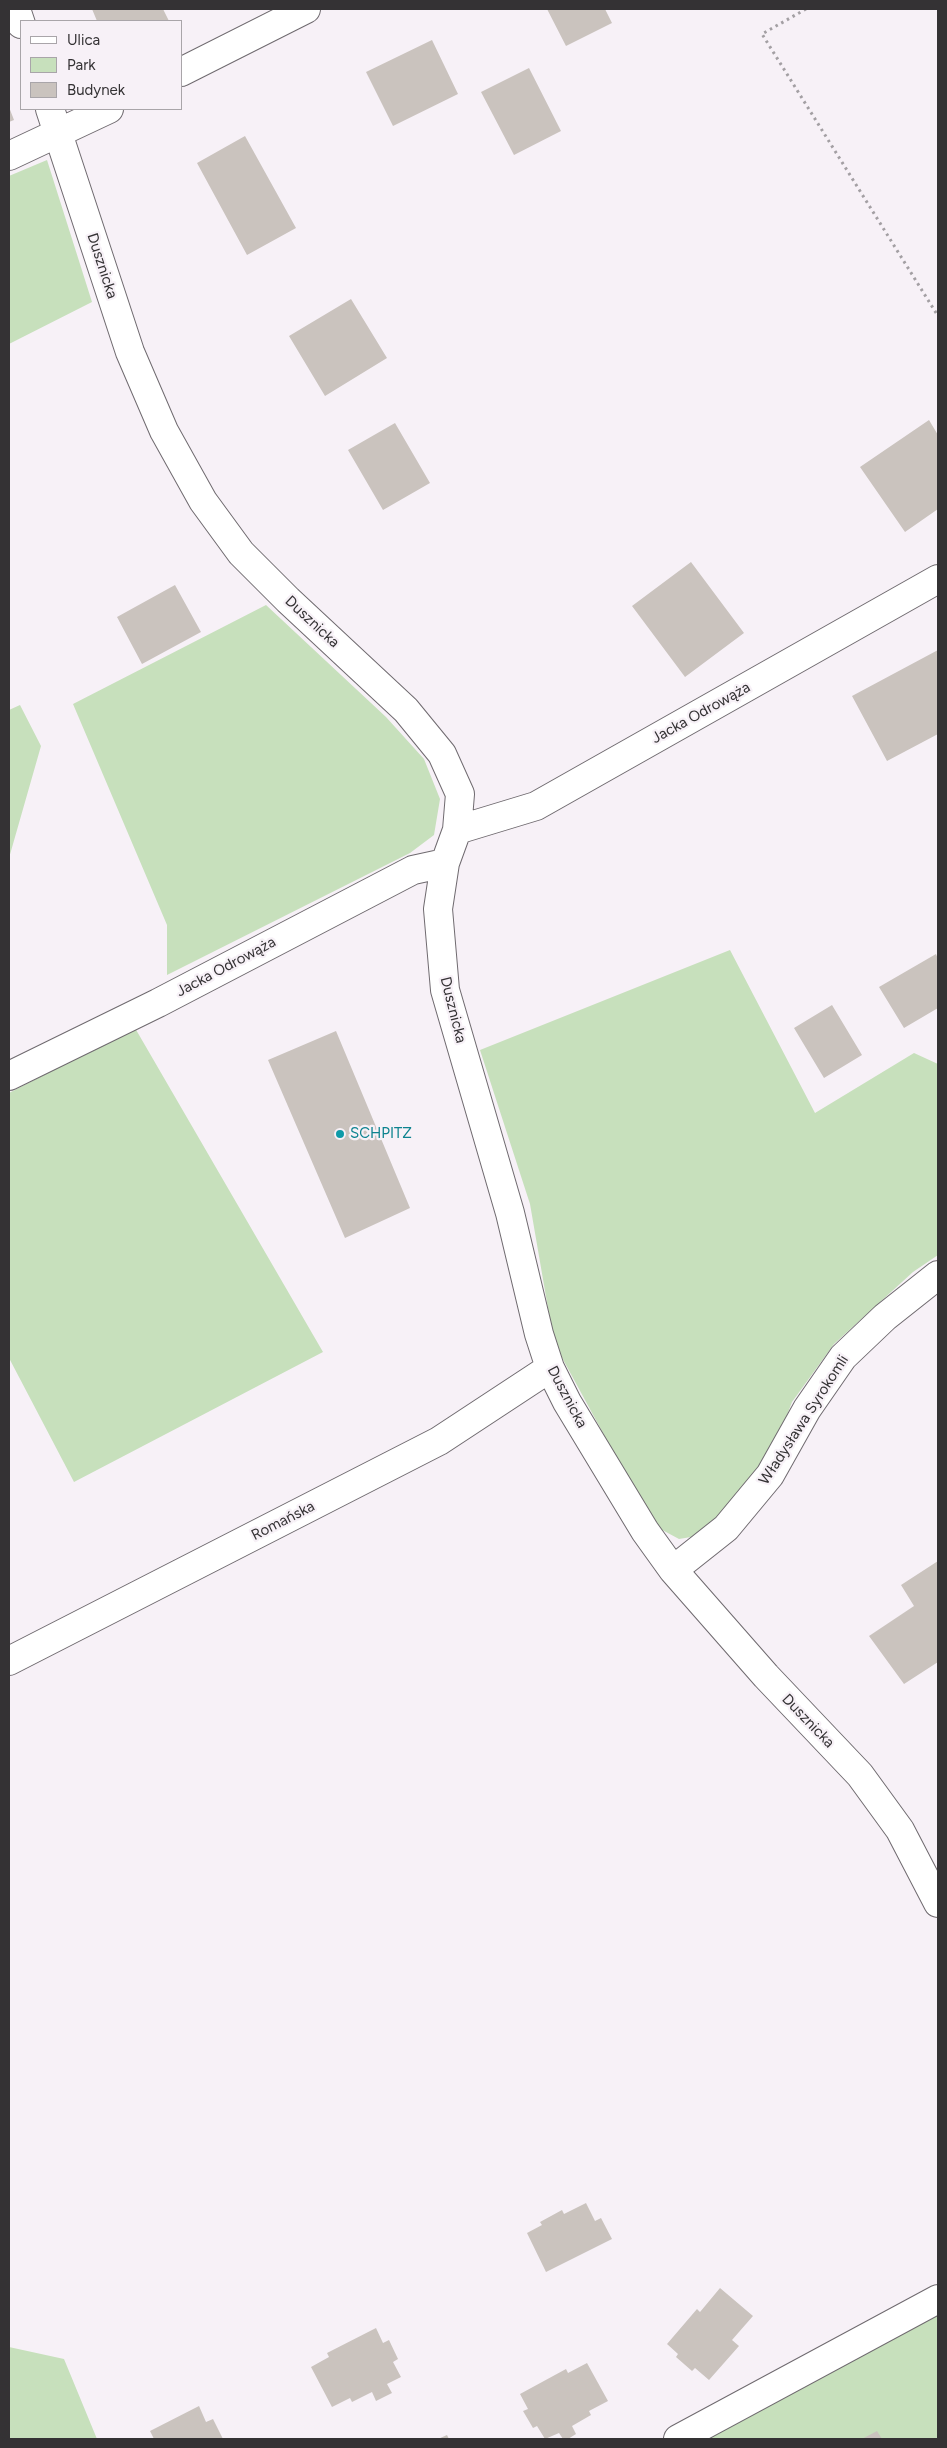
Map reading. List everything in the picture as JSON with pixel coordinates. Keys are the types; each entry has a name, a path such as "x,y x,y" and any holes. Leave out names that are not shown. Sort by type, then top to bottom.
{"street":[{"path":"16,9 20,21"},
{"path":"182,71 306,9"},
{"path":"9,156 55,121 104,110"},
{"name":"Dusznicka","path":"55,121 130,352 164,431 203,501 241,553 288,600 406,710 442,754 460,794 457,830 445,862 438,909 445,990 510,1213 539,1334 550,1368 567,1402 645,1531 674,1570 766,1676 860,1775 900,1830 938,1903"},
{"name":"Jacka Odrowąża","path":"457,830 536,806 938,579"},
{"name":"Jacka Odrowąża","path":"9,1076 158,1003 413,870 445,862"},
{"name":"Władysława Syrokomli","path":"674,1570 726,1528 770,1475 807,1409 843,1357 885,1317 938,1275"},
{"name":"Romańska","path":"9,1661 440,1441 550,1368"},
{"path":"678,2439 938,2299"}],"path":[{"path":"806,9 762,34 938,316"}],"green space":[{"path":"47,160 92,302 9,344 9,176"},
{"path":"266,605 386,717 424,759 440,799 434,835 410,853 167,975 167,925 73,704"},
{"path":"20,705 41,746 9,858 9,710"},
{"path":"730,950 815,1113 914,1053 938,1064 938,1255 913,1272 834,1344 792,1402 769,1463 703,1535 679,1539 653,1525 554,1343 530,1204 480,1050"},
{"path":"135,1028 323,1352 74,1482 9,1358 9,1093"},
{"path":"938,2310 938,2439 698,2439"},
{"path":"9,2347 64,2359 97,2439 9,2439"}],"building":[{"path":"92,9 163,9 168,20 97,20"},
{"path":"547,9 605,9 612,23 566,46"},
{"path":"432,40 458,94 393,126 366,72"},
{"path":"529,68 561,131 514,155 481,92"},
{"path":"9,107 14,120 9,122"},
{"path":"245,136 296,228 247,255 197,163"},
{"path":"351,299 387,358 325,396 289,336"},
{"path":"929,420 938,435 938,509 905,532 860,467"},
{"path":"395,423 430,483 383,510 348,450"},
{"path":"691,562 744,633 685,677 632,606"},
{"path":"175,585 201,632 142,664 117,617"},
{"path":"938,650 938,734 887,761 852,696"},
{"path":"936,954 938,959 938,1008 904,1028 879,987"},
{"path":"832,1005 862,1055 824,1078 794,1028"},
{"name":"SCHPITZ","path":"336,1031 410,1208 345,1238 268,1060"},
{"path":"938,1561 938,1662 904,1684 869,1636 914,1606 901,1585"},
{"path":"586,2203 595,2221 601,2218 612,2239 546,2272 527,2233 542,2225 540,2222 562,2210 564,2214"},
{"path":"720,2288 753,2316 732,2340 739,2346 709,2380 695,2368 692,2371 676,2357 678,2354 667,2344 697,2309 700,2312"},
{"path":"376,2328 383,2343 389,2340 398,2359 393,2362 401,2377 387,2384 392,2393 376,2401 372,2392 352,2402 350,2398 332,2407 311,2367 329,2357 327,2353"},
{"path":"587,2363 608,2401 589,2411 591,2415 572,2426 576,2434 568,2439 563,2439 559,2433 545,2439 537,2426 533,2428 523,2411 528,2409 520,2394 566,2369 568,2373"},
{"path":"199,2406 206,2422 213,2419 223,2439 154,2439 150,2431"},
{"path":"877,2431 882,2439 862,2439"},
{"path":"447,2435 449,2439 438,2439"}],"place":[{"name":"SCHPITZ","path":"340,1134"}]}
